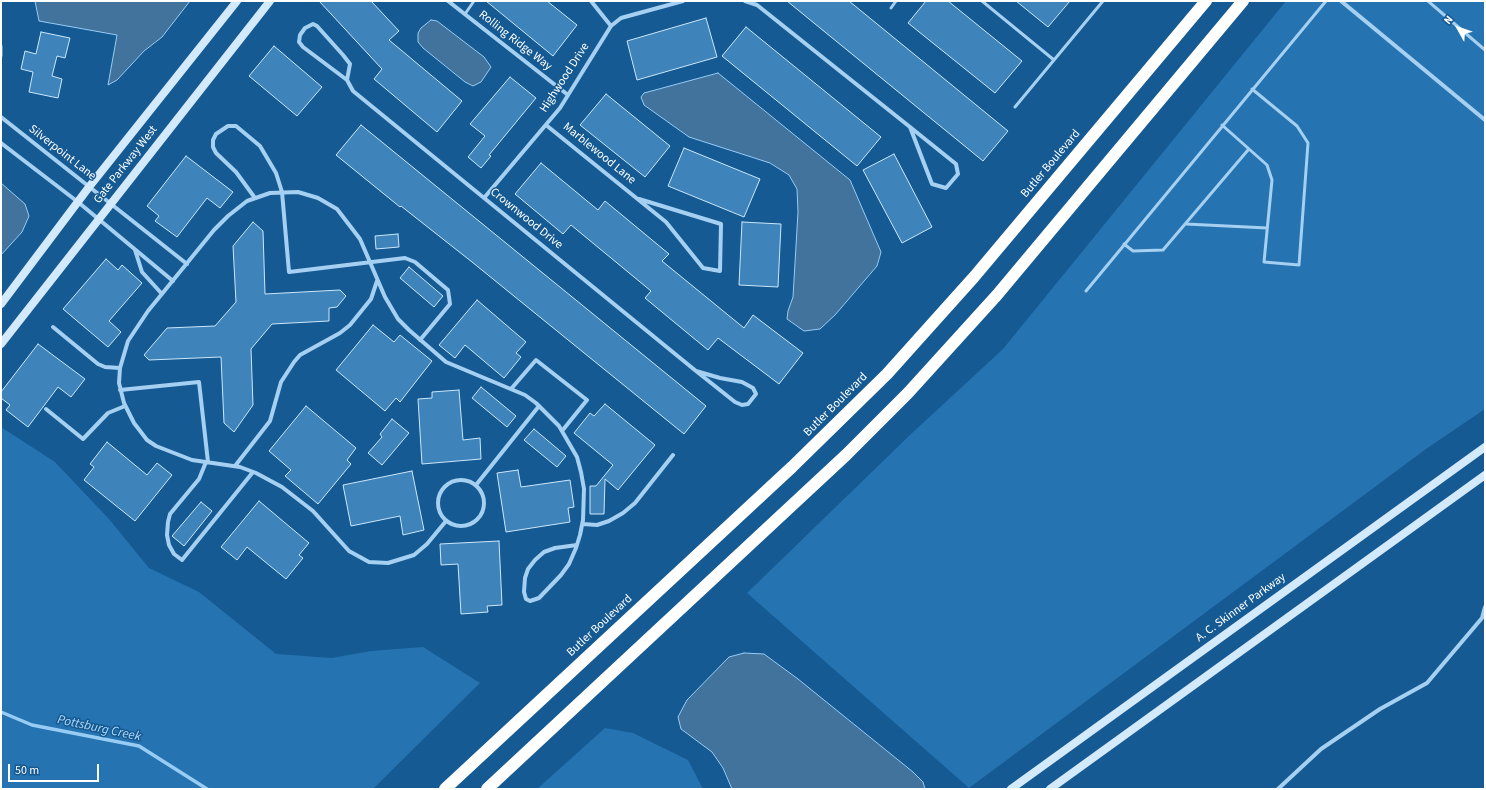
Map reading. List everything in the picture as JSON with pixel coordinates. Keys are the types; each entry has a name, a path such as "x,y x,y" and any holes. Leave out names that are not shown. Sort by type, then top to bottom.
{"highway":[{"name":"Butler Boulevard","path":"445,789 803,457 887,374 974,278 1206,1"},
{"path":"487,789 836,465 908,393 997,295 1244,1"}],"main road":[{"name":"Gate Parkway West","path":"1,304 89,187 237,1"},
{"name":"Gate Parkway West","path":"1,344 270,1"},
{"name":"A. C. Skinner Parkway","path":"1011,789 1485,447"},
{"path":"1050,789 1485,474"}],"street":[{"path":"591,1 611,26"},
{"name":"Highwood Drive","path":"484,198 546,124 568,95 611,26 621,18 683,1"},
{"path":"745,1 756,5 956,164 958,174 946,188 932,184 910,128"},
{"path":"1341,1 1485,120"},
{"name":"Rolling Ridge Way","path":"448,2 568,95"},
{"name":"Crownwood Drive","path":"347,80 350,64 317,26 313,24 305,28 300,35 299,42 347,80 353,91 696,371 735,402 742,405 748,404 756,394 753,388 742,382 720,378 696,371"},
{"name":"Silverpoint Lane","path":"1,117 187,264"},
{"name":"Marblewood Lane","path":"546,124 666,222 703,268 720,271 721,224 639,199"},
{"path":"255,198 236,172 216,153 213,147 213,140 216,134 228,126 236,126 260,146 276,173 282,192 289,272 405,258 410,259 448,290 450,304 420,340"},
{"path":"1,143 78,202 173,281"},
{"path":"446,521 427,544 414,555 388,563 369,562 349,551 314,511 282,487 254,472 235,466 184,457 156,446 147,440 134,423 125,406 120,390 120,368 128,341 138,324 228,216 255,198 282,192 308,194 337,209 360,239 372,263 378,280 398,319 446,362 525,395 539,406 562,431 577,457 581,472 584,489 583,524 577,546 569,564 539,598 530,601 526,599 524,592 525,578 528,569 535,560 544,552 554,548 577,546"},
{"path":"135,249 142,272 162,294"},
{"path":"235,466 270,421 282,382 294,362 300,355 340,333 350,325 371,299 378,280"},
{"path":"53,327 98,364 104,367 120,368"},
{"path":"511,389 536,360 587,400 562,431"},
{"path":"120,390 199,382 207,462 199,479 170,514 168,522 167,535 169,545 174,554 182,560 254,472"},
{"path":"46,409 83,439 108,413 125,406"},
{"path":"476,485 539,406"},
{"path":"583,524 597,525 623,514 635,503 673,455"},
{"path":"453,481 469,481 476,485 483,497 484,504 478,518 473,522 459,526 446,521 440,514 438,507 438,499 441,491 453,481"},
{"path":"1278,789 1322,749 1380,709 1427,683 1483,619 1485,607"}],"lane":[{"path":"465,14 474,1"},
{"path":"891,8 896,1"},
{"path":"982,1 1054,60"},
{"path":"1015,107 1103,1"},
{"path":"1086,291 1326,1"},
{"path":"1428,1 1485,50"},
{"path":"1,46 1,56"},
{"path":"1222,125 1248,150 1267,165 1272,180 1264,262 1299,265 1308,143 1296,126 1252,89"},
{"path":"1124,244 1133,251 1164,250 1248,150"},
{"path":"1186,224 1267,228"}],"shaded area":[{"path":"35,1 190,1 162,37 144,51 117,80 108,85 117,35 39,21"},
{"path":"1286,1 1485,1 1485,409 1426,449 969,788 747,593 911,434 1003,349"},
{"path":"431,20 437,21 484,57 491,67 481,82 473,86 465,82 423,48 418,42 418,33 421,28"},
{"path":"718,73 850,180 881,252 877,266 835,315 820,329 804,331 787,319 793,297 798,212 797,189 789,175 770,163 689,137 644,105 641,97 644,93"},
{"path":"1,183 25,204 29,216 22,232 1,255"},
{"path":"1,427 55,462 109,519 149,568 199,592 276,654 332,658 371,651 423,647 480,683 373,789 1,789"},
{"path":"744,653 764,654 798,679 913,772 923,782 925,789 732,789 723,768 712,752 681,729 678,717 687,700 729,657"},
{"path":"605,728 633,733 688,760 703,789 537,789"}],"building":[{"path":"319,1 371,1 399,31 389,40 462,101 437,132 374,79 382,69"},
{"path":"486,1 547,1 577,25 553,56"},
{"path":"787,1 849,1 1008,131 983,161"},
{"path":"926,1 948,1 1022,61 995,93 908,23"},
{"path":"1016,1 1070,1 1048,27"},
{"path":"706,18 717,57 637,80 627,41"},
{"path":"746,27 881,137 857,166 722,56"},
{"path":"41,32 70,38 65,58 57,56 52,76 62,79 58,98 29,92 33,72 21,69 25,51 36,54"},
{"path":"274,46 322,87 297,116 249,76"},
{"path":"510,77 536,98 489,155 491,156 481,168 468,157 485,136 470,124"},
{"path":"606,94 670,146 645,177 580,125"},
{"path":"361,125 706,406 684,434 472,262 401,206 400,207 336,155"},
{"path":"684,148 760,179 744,217 668,186"},
{"path":"894,154 932,227 902,243 863,170"},
{"path":"186,156 233,192 220,208 207,198 177,237 155,221 159,216 147,206"},
{"path":"541,163 598,210 605,201 669,254 662,261 744,328 753,315 803,353 779,384 718,338 708,350 645,298 651,291 571,225 563,234 515,194"},
{"path":"253,222 263,231 265,294 340,290 346,296 337,307 329,308 329,321 272,324 251,349 253,405 234,432 224,423 221,357 149,360 144,355 167,328 215,326 236,302 233,246"},
{"path":"742,222 781,224 778,287 739,285"},
{"path":"398,234 399,247 376,249 375,236"},
{"path":"106,259 118,270 122,265 142,283 109,321 121,332 108,347 63,309"},
{"path":"409,267 443,296 434,307 400,278"},
{"path":"477,300 526,342 516,353 521,357 504,378 465,345 455,358 439,345"},
{"path":"373,325 394,342 400,335 432,361 400,402 396,398 385,411 336,370"},
{"path":"38,344 85,379 71,397 58,387 28,427 6,410 10,405 1,398 1,392"},
{"path":"481,387 516,416 507,427 472,398"},
{"path":"459,390 463,440 480,438 481,459 422,464 418,399 432,398 432,392"},
{"path":"605,404 655,445 618,490 605,479 604,514 590,514 590,486 596,486 613,465 574,433 590,413 594,416"},
{"path":"306,406 356,448 347,460 351,464 318,504 285,476 291,470 269,451"},
{"path":"392,419 409,433 382,465 368,453 382,437 380,434"},
{"path":"534,429 566,456 557,467 524,440"},
{"path":"107,442 147,475 157,463 172,475 135,521 84,480 94,467 90,464"},
{"path":"518,470 521,487 570,480 574,507 568,508 570,522 506,532 497,473"},
{"path":"412,471 424,530 403,535 400,516 351,526 343,485"},
{"path":"259,501 309,543 299,555 303,558 286,579 247,547 237,560 221,547"},
{"path":"201,502 212,511 184,546 172,536"},
{"path":"499,541 502,605 487,606 488,612 461,614 458,564 441,565 440,544"}],"waterway":[{"name":"Pottsburg Creek","path":"1,712 32,725 139,746 207,789"}]}
